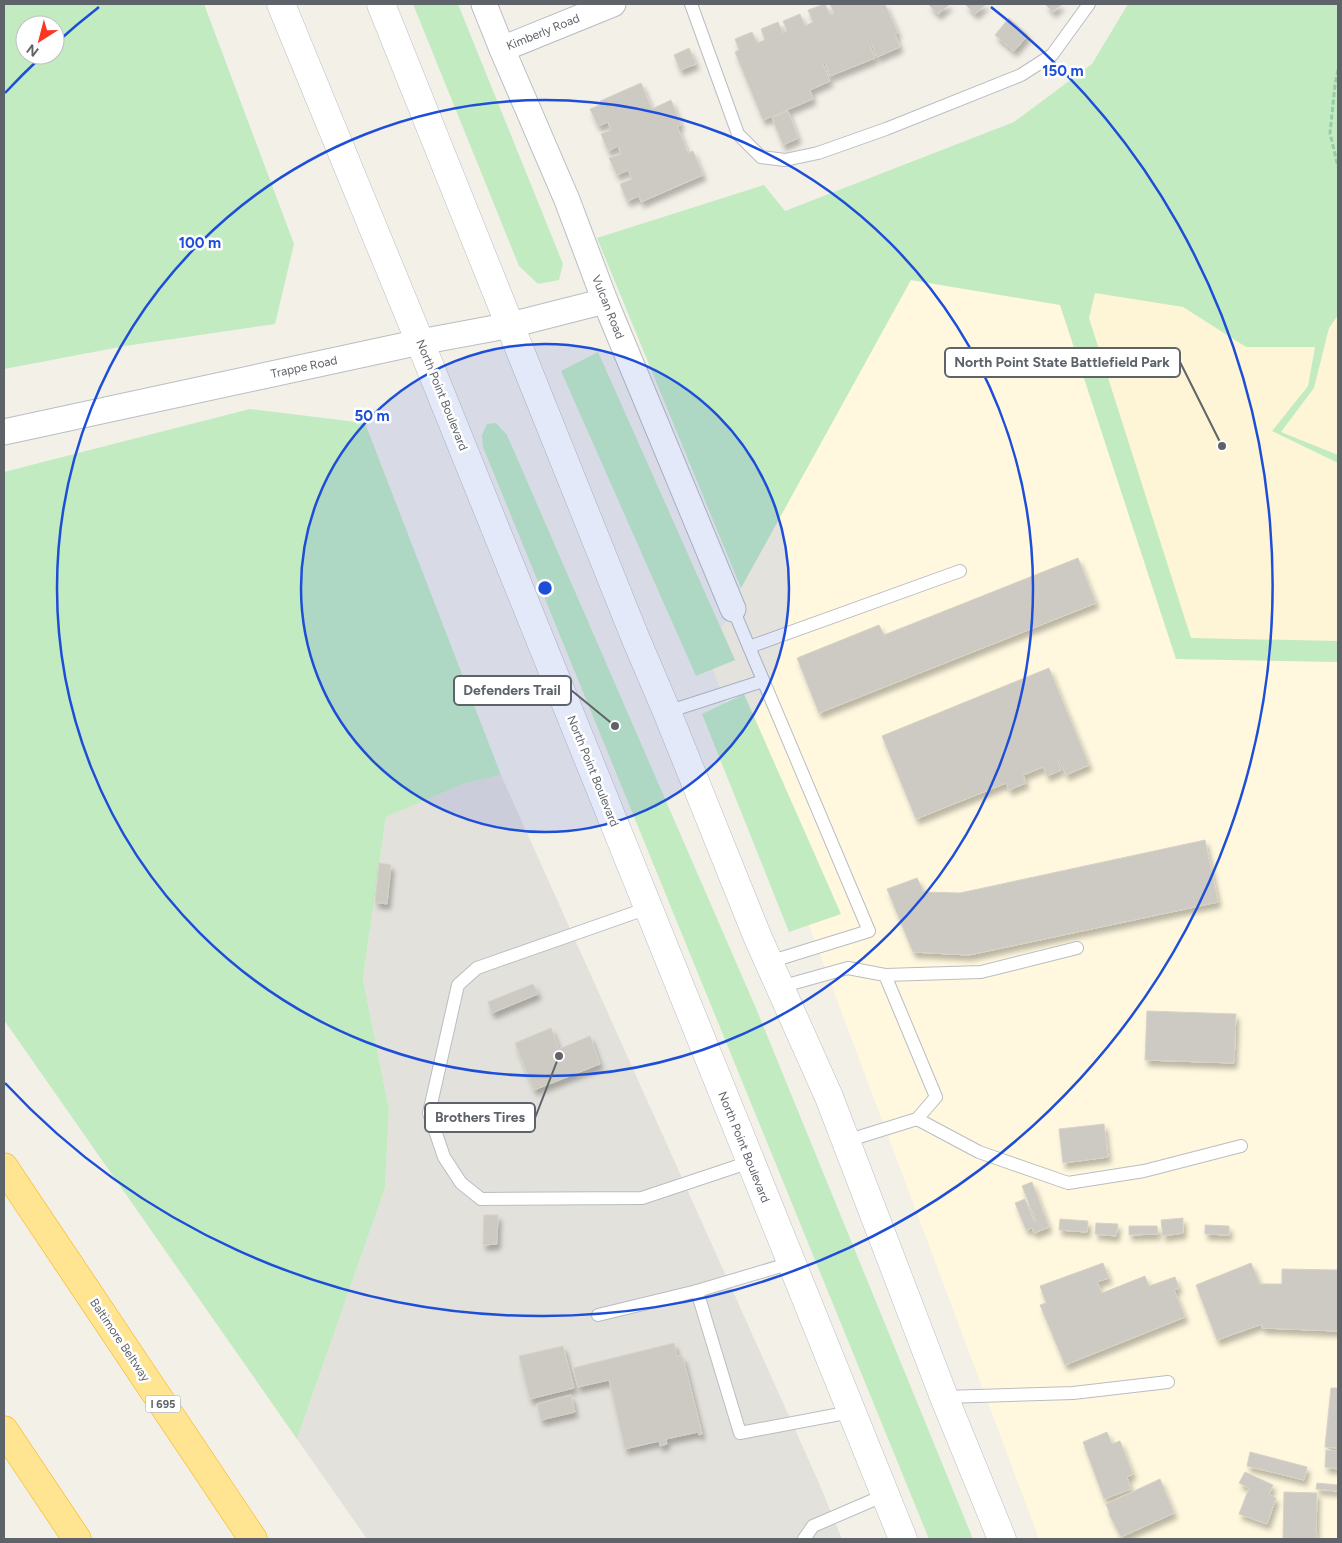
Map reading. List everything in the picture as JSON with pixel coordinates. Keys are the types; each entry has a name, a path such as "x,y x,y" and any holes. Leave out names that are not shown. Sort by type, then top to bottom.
{"highway":[{"name":"Baltimore Beltway","path":"4,1167 253,1539"},
{"path":"4,1430 77,1539"}],"main road":[{"name":"North Point Boulevard","path":"280,4 420,342 903,1539"},
{"path":"381,4 511,325 634,637 667,712 769,962 829,1097 944,1397 1002,1539"}],"street":[{"name":"Vulcan Road","path":"484,4 568,200 605,301 734,609"},
{"name":"Kimberly Road","path":"502,49 612,4"},
{"name":"Trappe Road","path":"4,432 420,342 511,325 605,301"}],"lane":[{"path":"691,4 738,134 761,157 785,160 818,153 886,129 1021,75 1052,56 1089,4"},
{"path":"749,647 960,571"},
{"path":"734,609 869,930 769,962"},
{"path":"667,712 763,681"},
{"path":"648,908 477,968 458,985 429,1113 444,1158 460,1183 481,1199 642,1198 750,1162"},
{"path":"780,987 848,968 885,975 981,972 1077,948"},
{"path":"846,1141 917,1120 936,1098 885,975"},
{"path":"917,1120 979,1152 1068,1183 1144,1171 1241,1146"},
{"path":"598,1315 697,1290 791,1263"},
{"path":"697,1290 740,1433 851,1412"},
{"path":"944,1397 1073,1393 1168,1382"},
{"path":"804,1539 813,1526 885,1495"}],"path":[{"path":"1338,70 1330,133 1338,167"}],"shaded area":[{"path":"910,280 1060,305 1176,659 1338,662 1338,1539 1039,1539 707,653 736,604 741,588"},
{"path":"501,775 819,1483 842,1539 367,1539 297,1439 385,1188 389,1109 363,979 386,817 466,783"}],"green space":[{"path":"4,4 204,4 294,244 275,324 125,346 4,369"},
{"path":"413,4 458,4 563,264 559,280 538,284 519,266"},
{"path":"1128,4 1338,4 1338,662 1176,659 1060,305 911,280 741,588 597,238 764,185 785,211 1014,122 1092,64"},
{"path":"598,352 735,660 696,676 561,371"},
{"path":"250,409 365,423 501,775 466,783 386,817 363,979 389,1109 385,1188 297,1439 4,1020 4,472"},
{"path":"496,423 507,435 755,1006 973,1539 929,1539 483,447 482,435 487,424"},
{"path":"744,694 841,914 789,932 702,714"}],"sand":[{"path":"1095,293 1183,307 1246,347 1315,347 1308,386 1272,431 1338,463 1338,641 1191,638 1089,318"},
{"path":"1338,315 1338,455 1281,432 1314,388 1329,328"}],"building":[{"path":"825,4 830,15 834,13 830,4 885,4 898,33 895,34 900,47 877,57 872,45 870,46 875,58 830,76 825,63 823,64 830,81 810,90 813,99 763,120 735,52 739,50 735,39 752,32 757,43 765,40 761,29 778,22 783,33 787,31 783,21 800,14 805,26 813,22 808,10"},
{"path":"928,4 950,4 938,14"},
{"path":"965,4 986,4 975,14"},
{"path":"1045,4 1062,4 1053,12"},
{"path":"1009,18 1028,35 1014,51 995,35"},
{"path":"689,48 696,64 680,70 674,55"},
{"path":"641,83 652,109 671,100 681,125 677,126 688,153 693,151 703,175 641,202 639,196 627,201 620,184 632,179 628,170 617,175 609,158 621,154 618,146 608,151 601,134 611,130 608,122 598,126 590,109 602,104 600,101"},
{"path":"788,111 798,138 783,145 772,118"},
{"path":"1078,558 1096,603 819,713 797,658 879,625 884,635"},
{"path":"1049,668 1089,765 1066,775 1060,761 1058,761 1061,770 1047,776 1043,767 1023,775 1026,783 1009,790 1006,783 916,819 882,736"},
{"path":"1205,840 1218,902 969,955 913,952 887,889 917,878 924,892 960,893"},
{"path":"379,863 391,865 387,904 375,902"},
{"path":"533,984 538,994 492,1013 488,1002"},
{"path":"1147,1011 1236,1014 1234,1063 1145,1060"},
{"path":"551,1028 559,1049 590,1036 600,1064 534,1090 515,1043"},
{"path":"1104,1124 1108,1157 1063,1163 1059,1129"},
{"path":"1032,1182 1049,1227 1034,1233 1032,1228 1026,1230 1015,1203 1025,1199 1034,1222 1036,1221 1022,1186"},
{"path":"484,1215 498,1215 497,1244 483,1245"},
{"path":"1183,1218 1183,1233 1163,1236 1161,1220"},
{"path":"1060,1219 1088,1221 1087,1232 1059,1230"},
{"path":"1096,1223 1118,1224 1116,1236 1095,1234"},
{"path":"1205,1225 1229,1226 1229,1235 1205,1234"},
{"path":"1129,1226 1157,1226 1158,1234 1129,1235"},
{"path":"1103,1263 1109,1278 1097,1282 1102,1293 1145,1276 1149,1286 1175,1277 1179,1288 1174,1290 1185,1317 1065,1365 1040,1305 1046,1303 1040,1286"},
{"path":"1251,1263 1260,1284 1282,1284 1282,1269 1338,1270 1338,1331 1262,1328 1262,1324 1217,1340 1196,1285"},
{"path":"674,1343 677,1356 683,1358 702,1434 699,1435 698,1432 666,1439 667,1444 660,1446 659,1441 625,1449 609,1380 578,1387 573,1368"},
{"path":"563,1346 574,1388 530,1399 519,1356"},
{"path":"1331,1388 1338,1388 1338,1448 1325,1447"},
{"path":"571,1395 575,1412 541,1420 537,1404"},
{"path":"1107,1432 1112,1444 1120,1441 1133,1474 1127,1477 1131,1489 1104,1499 1083,1442"},
{"path":"1326,1450 1338,1451 1338,1469 1325,1467"},
{"path":"1250,1452 1307,1467 1304,1480 1247,1466"},
{"path":"1245,1472 1273,1485 1269,1494 1276,1498 1267,1524 1239,1514 1249,1488 1239,1483"},
{"path":"1160,1479 1174,1513 1121,1537 1106,1504"},
{"path":"1317,1483 1338,1485 1338,1491 1316,1489"},
{"path":"1284,1492 1317,1493 1316,1533 1318,1539 1283,1539"}],"place":[{"name":"North Point State Battlefield Park","path":"1222,446"},
{"name":"Defenders Trail","path":"615,726"},
{"name":"Brothers Tires","path":"559,1056"}]}
